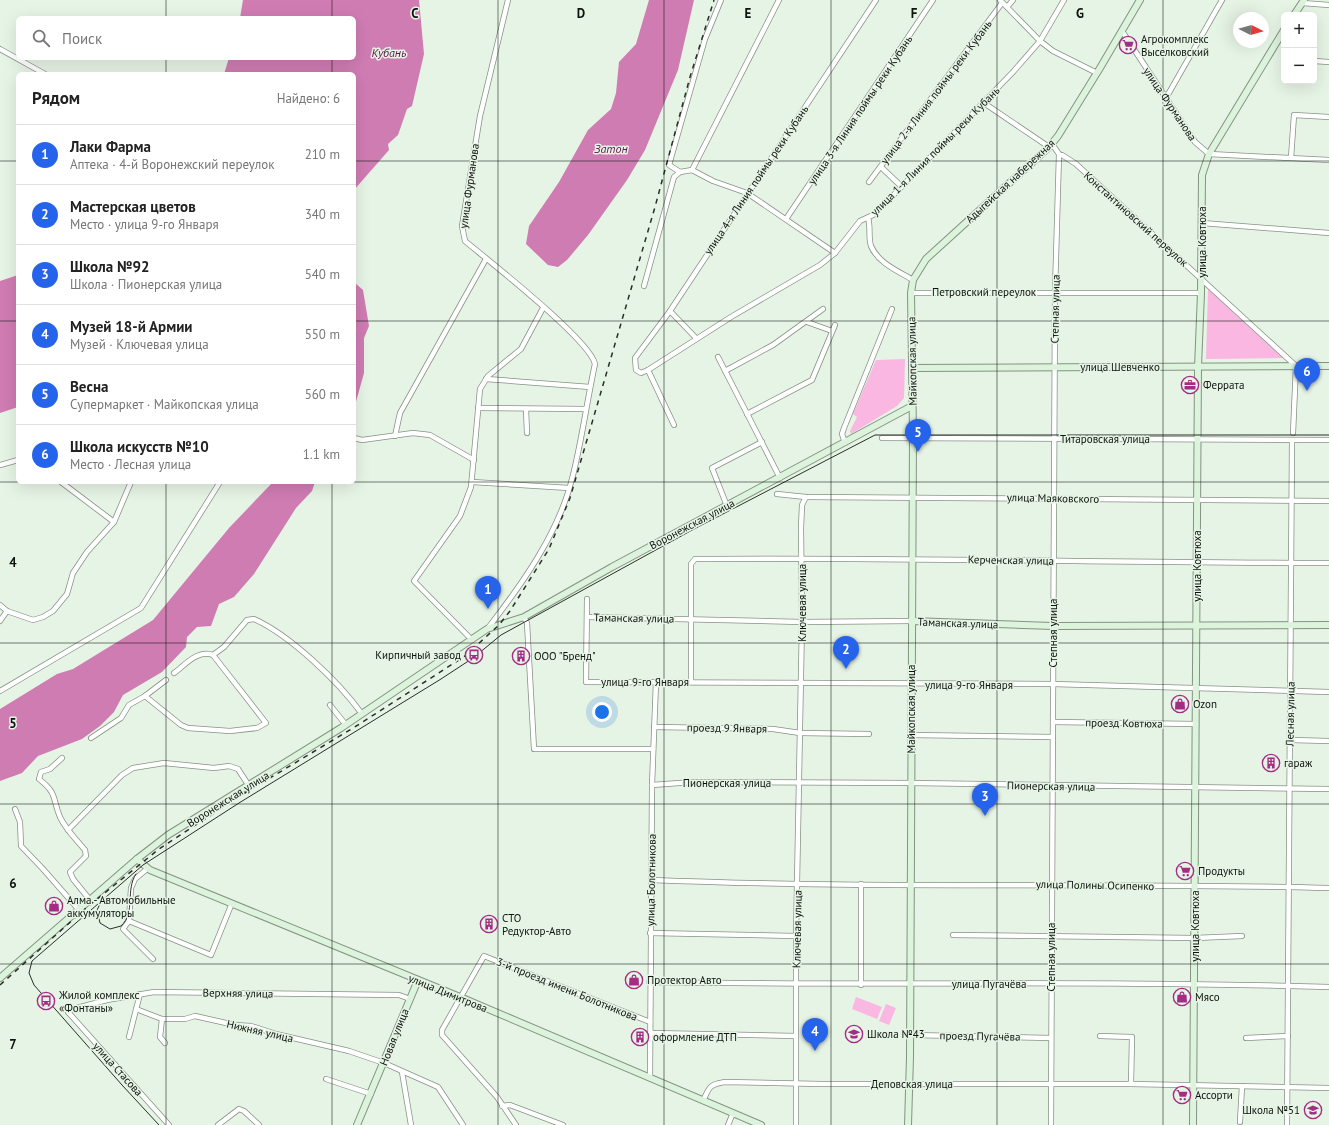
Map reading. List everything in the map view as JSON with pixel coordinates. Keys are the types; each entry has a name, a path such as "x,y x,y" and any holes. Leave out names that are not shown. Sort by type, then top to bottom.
{"street":[{"name":"улица Фурманова","path":"487,629 544,546 562,508 573,476 595,364 593,357 584,346 526,291 465,241 462,226 480,116 508,0"},
{"path":"680,172 669,165 705,39 721,0"},
{"path":"692,170 779,0"},
{"name":"улица 4-я Линия поймы реки Кубань","path":"648,370 641,373 636,370 635,358 670,311 876,0"},
{"name":"улица 3-я Линия поймы реки Кубань","path":"786,219 933,0"},
{"path":"1008,7 1013,0"},
{"name":"улица 1-я Линия поймы реки Кубань","path":"648,370 696,338 820,266 836,253 860,221 875,214 901,186 984,104 1040,40 1064,0"},
{"name":"Адыгейская набережная","path":"911,293 913,280 926,259 1051,145 1097,73 1140,0"},
{"path":"1166,98 1222,0"},
{"path":"1001,1 1053,51 1097,73"},
{"name":"улица 2-я Линия поймы реки Кубань","path":"870,182 1001,1"},
{"path":"1296,12 1303,2 1329,5"},
{"name":"улица Фурманова","path":"1122,31 1195,142 1209,154"},
{"name":"улица Ковтюха","path":"1193,1125 1198,563 1198,366 1201,293 1202,175 1209,154 1281,36"},
{"path":"0,49 16,58"},
{"path":"20,60 41,72"},
{"path":"1317,61 1329,62"},
{"path":"984,104 1051,145"},
{"path":"1291,158 1294,115 1329,117"},
{"name":"Степная улица","path":"1051,145 1059,154 1055,292 1051,884 1052,984 1050,1083 1051,1125"},
{"path":"1209,154 1329,160"},
{"name":"Константиновский переулок","path":"1062,155 1076,164 1296,366"},
{"path":"881,167 901,186"},
{"path":"644,286 674,177 680,172 692,170 713,181 747,193 836,253"},
{"path":"868,218 870,223 871,245 880,260 913,280"},
{"path":"1202,223 1329,233"},
{"path":"395,436 400,413 486,259"},
{"name":"Петровский переулок","path":"911,293 1201,293"},
{"name":"Майкопская улица","path":"908,1125 910,1084 913,437 911,293"},
{"path":"472,640 414,581 460,516 472,482 480,389 486,379 521,349 543,308"},
{"path":"725,371 773,345 807,322 823,309"},
{"path":"845,443 842,434 844,428 892,309"},
{"path":"670,311 696,338"},
{"path":"807,322 832,331"},
{"path":"747,414 812,380 835,325"},
{"path":"718,357 780,478"},
{"path":"1293,433 1296,366"},
{"name":"улица Шевченко","path":"912,368 1329,366"},
{"path":"648,370 674,425"},
{"path":"486,379 590,387"},
{"name":"Воронежская улица","path":"0,978 168,835 346,725 487,629 524,617 612,567 912,406"},
{"path":"478,408 585,409"},
{"path":"526,409 527,433"},
{"path":"356,438 362,440 413,433 430,435 474,460"},
{"name":"Титаровская улица","path":"882,438 1329,440"},
{"name":"Лесная улица","path":"1287,1125 1292,440"},
{"path":"727,506 712,468 762,442"},
{"path":"0,465 16,461"},
{"path":"472,482 569,488"},
{"path":"64,484 114,522"},
{"path":"0,605 8,611 33,620 43,617 53,611 68,594 73,573 87,552 114,522 129,484"},
{"path":"0,691 141,608 219,484"},
{"name":"улица Маяковского","path":"777,494 806,497 912,496 1329,501"},
{"name":"Ключевая улица","path":"796,1125 796,936 802,622 802,505 806,497"},
{"name":"Керченская улица","path":"692,619 692,560 802,558 1198,563 1329,563"},
{"path":"587,599 587,617"},
{"path":"0,621 8,611"},
{"path":"524,617 527,623 534,748 653,749"},
{"name":"Таманская улица","path":"587,617 802,622 911,621 1053,626 1197,624 1329,625"},
{"name":"улица 9-го Января","path":"587,617 586,682 912,685 1053,684 1329,692"},
{"path":"213,655 224,647 247,620 254,619 288,638 352,699 362,714"},
{"path":"691,682 692,619"},
{"path":"145,696 180,725 188,728 230,731 258,728 266,723 213,655 208,653 199,654 174,673"},
{"path":"91,738 121,718 129,705 145,696 166,680"},
{"name":"улица Болотникова","path":"650,1078 652,785 656,682"},
{"path":"330,705 346,725"},
{"name":"проезд Ковтюха","path":"1053,722 1196,724"},
{"name":"проезд 9 Января","path":"654,727 773,729 800,733"},
{"path":"800,733 869,734"},
{"path":"911,735 1053,737"},
{"path":"1290,740 1329,741"},
{"path":"62,758 50,769 41,772 39,779 52,791 57,802 60,816 75,841 85,850 86,856 70,872 90,900"},
{"path":"68,830 122,775 134,768 155,763 214,768 229,766 238,769 249,786"},
{"name":"Пионерская улица","path":"652,785 693,782 911,783 1329,789"},
{"path":"15,809 20,822 21,846 43,868 79,910"},
{"name":"улица Димитрова","path":"137,860 148,869 460,997 761,1125"},
{"path":"148,869 135,879 131,888 132,903 129,921 123,929 153,959"},
{"name":"улица Полины Осипенко","path":"651,880 910,885 1051,884 1329,888"},
{"path":"861,884 861,985"},
{"path":"129,921 211,955 232,903"},
{"path":"650,933 796,936"},
{"path":"953,935 1195,938 1242,936"},
{"name":"3-й проезд имени Болотникова","path":"460,997 484,956 650,1022"},
{"name":"Новая улица","path":"357,1125 418,980"},
{"name":"улица Пугачёва","path":"650,982 861,985 1052,984 1329,987"},
{"name":"Верхняя улица","path":"68,1012 73,1009 107,1000 140,994 177,992 312,993 399,996 410,999"},
{"path":"129,1037 140,994"},
{"path":"460,997 442,1030 442,1035 502,1106 516,1125"},
{"name":"Нижняя улица","path":"136,1009 150,1016 162,1019 185,1019 195,1016 235,1025 250,1026 276,1034 349,1051 384,1063 438,1087 463,1125"},
{"name":"улица Стасова","path":"68,1012 168,1125"},
{"path":"162,1019 160,1037 165,1043"},
{"path":"650,1033 796,1036"},
{"name":"проезд Пугачёва","path":"910,1035 1051,1038"},
{"path":"1100,1036 1132,1037 1131,1084"},
{"path":"1246,1038 1288,1036"},
{"path":"402,1072 411,1125"},
{"path":"326,1079 371,1094"},
{"name":"Деповская улица","path":"703,1101 708,1088 717,1083 1050,1083 1329,1088"},
{"path":"1240,1122 1242,1086"},
{"path":"502,1106 510,1105 563,1125"},
{"path":"218,1125 238,1109 244,1111 259,1125"},
{"path":"728,1125 733,1113"}],"shaded area":[{"path":"1208,289 1283,358 1206,359"},
{"path":"905,359 904,398 897,406 851,434 850,431 857,417 853,414 876,360"},
{"path":"856,997 882,1007 877,1019 852,1009"},
{"path":"886,1004 896,1008 889,1025 879,1021"}],"water":[{"name":"Кубань","path":"243,0 419,0 424,54 412,106 407,109 398,135 388,144 389,150 356,188 356,72 225,72 228,60 356,60 356,16 240,16"},
{"name":"Затон","path":"649,0 694,0 678,70 645,150 627,180 588,235 567,260 558,267 548,265 526,244 529,226 559,182 588,130 611,109 616,93 619,62 636,44"},
{"path":"16,276 16,408 0,413 0,281"},
{"path":"356,284 363,290 369,326 364,338 364,373 356,402"},
{"path":"271,484 314,484 312,491 296,508 254,574 234,597 219,604 211,626 197,627 187,637 186,647 162,672 123,695 114,712 100,726 82,739 38,756 22,773 0,781 0,709 57,674 73,669 153,620 229,528"}],"tram line":[{"path":"159,1125 34,985 29,973 32,961 143,865 239,803 441,679 473,658 501,635 694,529 875,435 1329,435"},
{"path":"101,902 97,910 100,923 110,929 121,926 126,920 128,914 131,887 136,874"}],"railway":[{"path":"0,985 86,908 159,849 240,796 358,725 465,656 499,625 510,611 549,549 570,498 655,207 690,77 714,0"}],"place":[{"name":"Агрокомплекс Выселковский","path":"1128,45"},
{"name":"Феррата","path":"1190,385"},
{"name":"Школа искусств №10","path":"1307,391"},
{"name":"Весна","path":"918,452"},
{"name":"Лаки Фарма","path":"488,609"},
{"name":"Кирпичный завод","path":"474,655"},
{"name":"ООО \"Бренд\"","path":"521,656"},
{"name":"Мастерская цветов","path":"846,669"},
{"name":"Ozon","path":"1180,704"},
{"name":"гараж","path":"1271,763"},
{"name":"Школа №92","path":"985,816"},
{"name":"Продукты","path":"1185,871"},
{"name":"Алма - Автомобильные аккумуляторы","path":"54,906"},
{"name":"СТО Редуктор-Авто","path":"489,924"},
{"name":"Протектор Авто","path":"634,980"},
{"name":"Мясо","path":"1182,997"},
{"name":"Жилой комплекс «Фонтаны»","path":"46,1001"},
{"name":"Школа №43","path":"854,1034"},
{"name":"оформление ДТП","path":"640,1037"},
{"name":"Музей 18-й Армии","path":"815,1051"},
{"name":"Ассорти","path":"1182,1095"},
{"name":"Школа №51","path":"1313,1110"}]}
